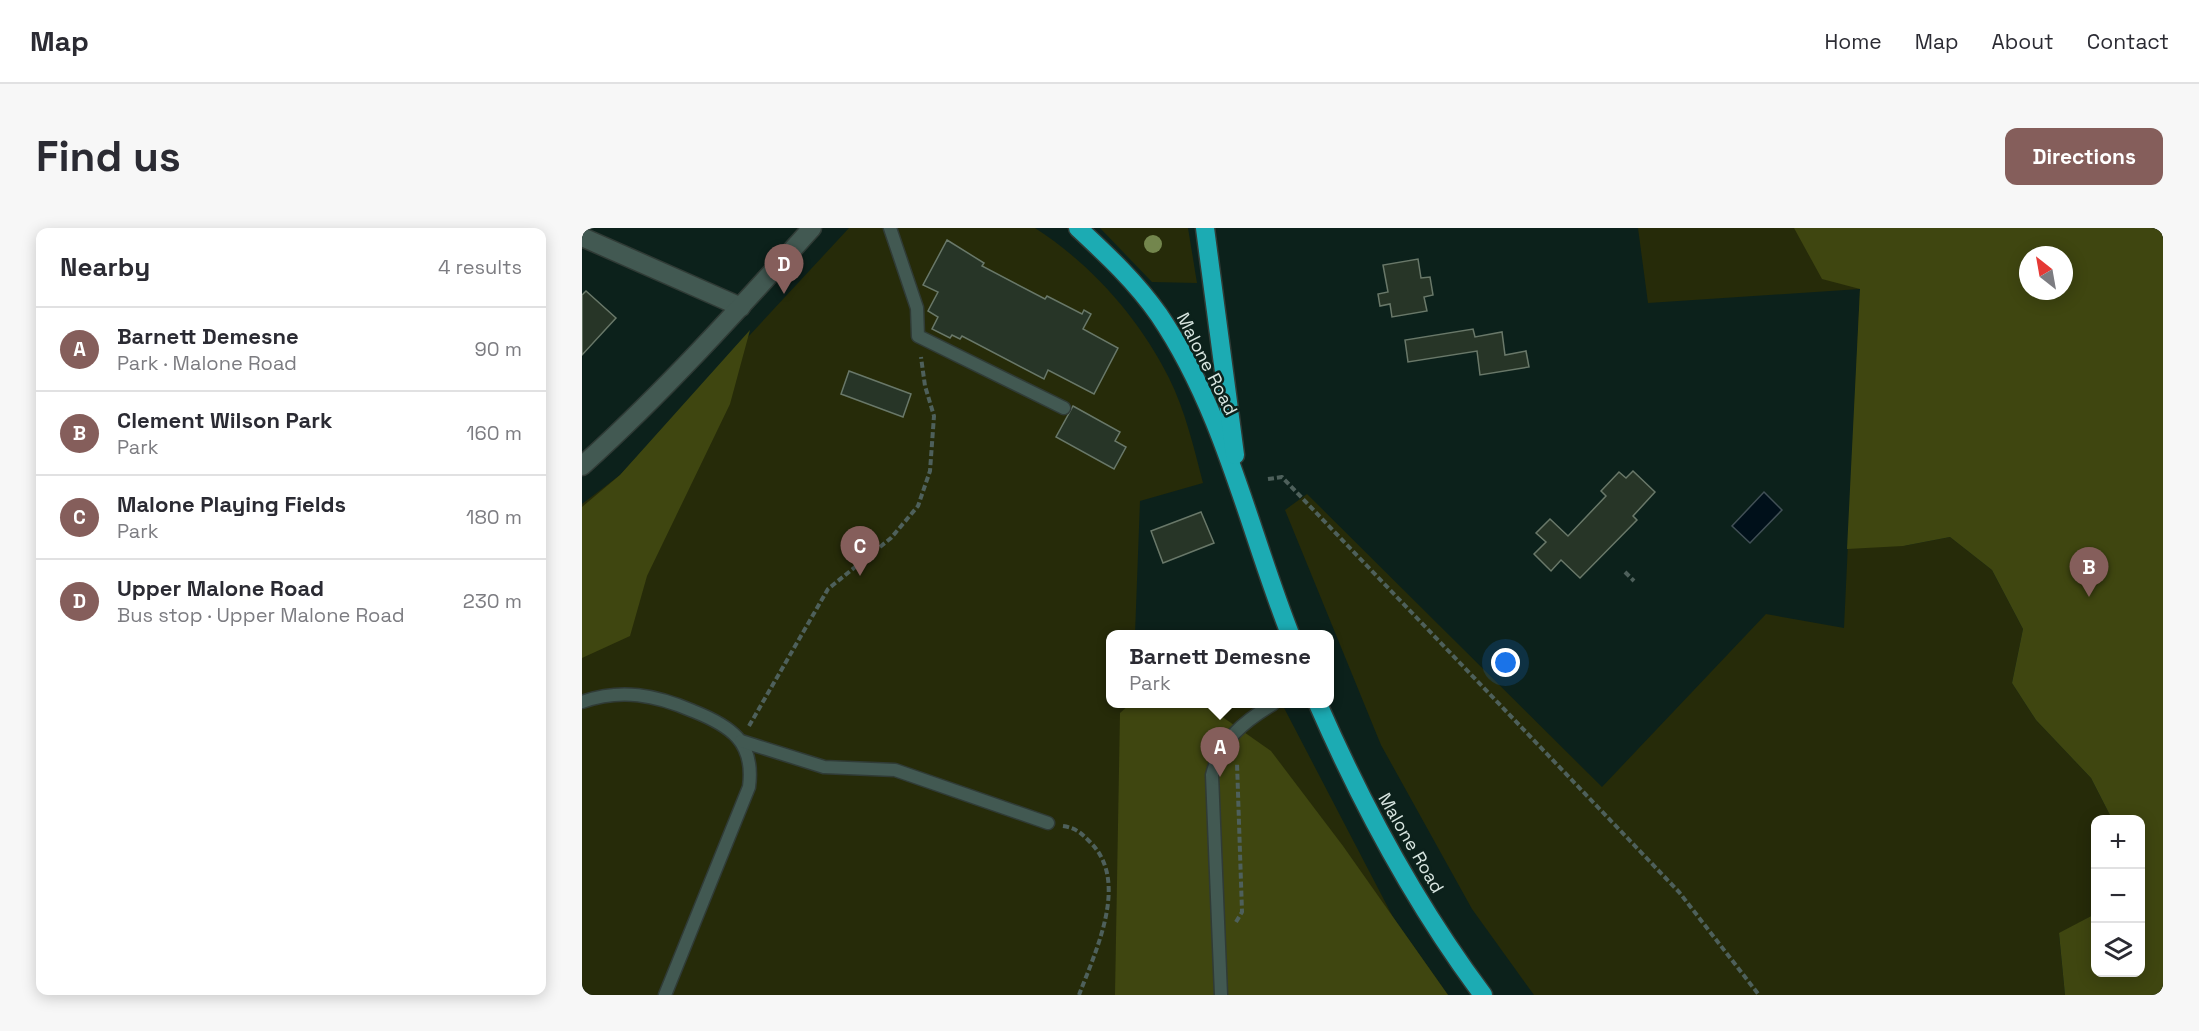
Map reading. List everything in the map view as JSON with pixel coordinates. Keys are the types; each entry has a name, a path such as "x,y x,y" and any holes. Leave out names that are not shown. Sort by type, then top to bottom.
{"highway":[{"name":"Malone Road","path":"1078,228 1139,290 1177,343 1237,475 1257,541 1289,630"},
{"name":"Malone Road","path":"1205,228 1237,475"},
{"name":"Malone Road","path":"1320,708 1353,784 1389,850 1427,913 1483,995"}],"main road":[{"path":"582,466 632,420 741,307 812,228"},
{"path":"582,237 741,307"}],"lane":[{"path":"890,228 917,308 918,336 1064,408"},
{"path":"582,702 621,693 644,694 673,702 721,722 741,741 824,767 895,770 1048,823"},
{"path":"1221,995 1217,955 1212,775 1217,755 1234,732 1267,708"},
{"path":"664,995 749,787 751,771 741,741"}],"path":[{"path":"741,741 828,588 891,538 918,506 930,471 934,416 925,386 918,336"},
{"path":"1268,479 1282,477 1353,548 1679,892 1759,995"},
{"path":"1625,572 1634,582"},
{"path":"1217,955 1242,912 1234,732"},
{"path":"1048,823 1076,828 1102,854 1110,887 1098,943 1079,995"}],"green space":[{"path":"849,228 1035,228 1056,242 1094,275 1143,334 1175,390 1189,429 1203,483 1140,501 1135,630 1106,630 1106,708 1284,708 1393,917 1448,995 582,995 582,504 620,475"},
{"path":"1100,228 1188,228 1197,283 1152,282"},
{"path":"1638,228 2163,228 2163,995 2111,977 2145,977 2145,815 2137,815 1997,565 1953,530 1903,546 1950,537 1992,570 2023,629 2012,683 2036,720 2091,778 2110,815 2091,815 2091,916 2059,934 2065,995 1534,995 1472,909 1381,745 1285,510 1307,494 1602,787 1766,614 1844,628 1860,289 1648,303"},
{"path":"1794,228 2163,228 2163,995 2065,995 2059,933 2091,916 2091,977 2145,977 2145,815 2110,815 2091,778 2036,720 2012,683 2023,629 1992,570 1950,537 1903,546 1847,549 1860,289 1822,279"},
{"path":"750,330 730,404 647,576 630,636 582,658 582,507 620,475"},
{"path":"1126,708 1210,708 1271,751 1343,846 1448,995 1115,995 1120,713"}],"water":[{"path":"1764,492 1782,510 1750,543 1732,526"}],"building":[{"path":"947,240 984,263 982,266 1045,299 1047,296 1082,314 1084,310 1091,314 1083,329 1118,348 1094,394 1048,370 1044,379 962,336 960,339 952,335 950,338 932,329 938,317 928,311 938,292 923,285"},
{"path":"1418,259 1421,278 1430,277 1433,295 1424,297 1427,311 1392,317 1390,304 1380,306 1378,294 1388,292 1383,265"},
{"path":"586,291 616,318 582,355 582,295"},
{"path":"1473,329 1475,337 1502,332 1505,355 1526,351 1529,367 1480,375 1477,351 1408,362 1405,340"},
{"path":"849,371 911,394 903,417 841,394"},
{"path":"1073,406 1120,432 1115,441 1126,447 1114,469 1056,437"},
{"path":"1633,471 1655,492 1633,516 1637,520 1580,578 1561,560 1551,571 1534,554 1546,542 1536,533 1550,519 1568,536 1606,496 1601,491 1619,472 1626,478"},
{"path":"1201,512 1214,543 1163,563 1151,531"}],"place":[{"name":"Upper Malone Road","path":"784,294"},
{"name":"Malone Playing Fields","path":"860,576"},
{"name":"Clement Wilson Park","path":"2089,597"},
{"name":"Barnett Demesne","path":"1220,777"}]}
